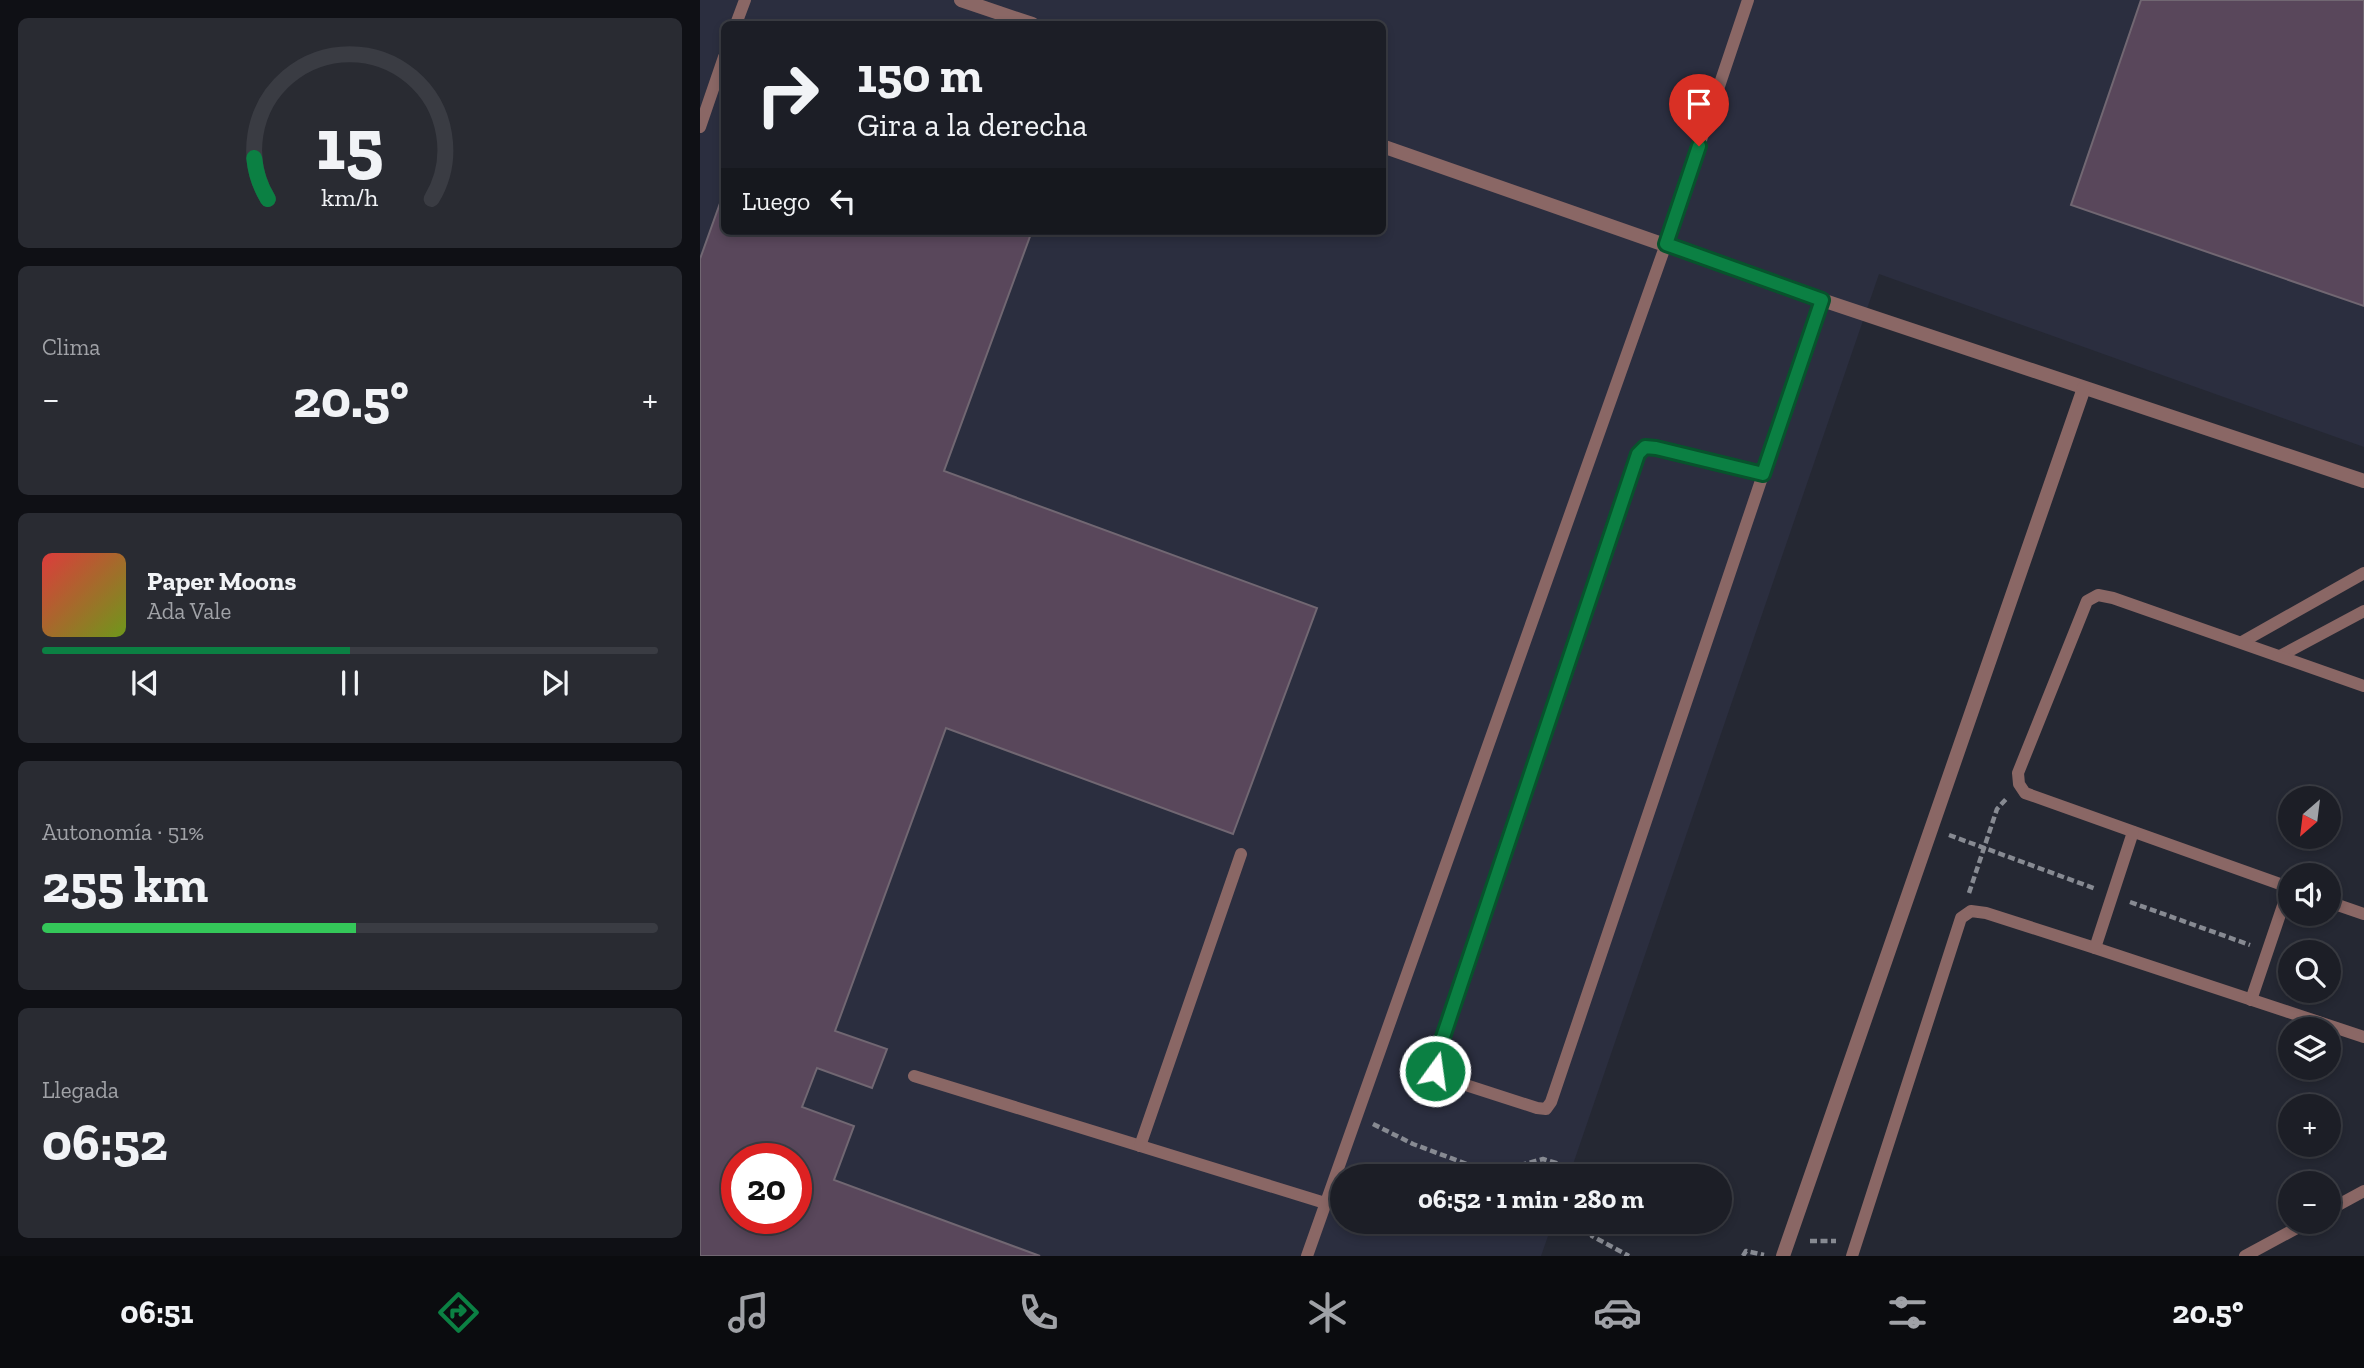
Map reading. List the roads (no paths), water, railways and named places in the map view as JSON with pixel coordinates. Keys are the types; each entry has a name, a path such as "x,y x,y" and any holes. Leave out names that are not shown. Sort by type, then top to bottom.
{"street":[{"path":"961,0 993,5 1026,21"},
{"path":"1386,147 1822,300 2364,481"},
{"path":"1783,1256 2084,388"}],"lane":[{"path":"737,21 745,0"},
{"path":"1307,1256 1666,244 1748,0"},
{"path":"700,127 721,66"},
{"path":"1763,474 1656,448 1645,447 1638,454 1435,1061 1435,1071 1441,1077 1486,1094 1537,1108 1546,1109 1552,1102 1822,300"},
{"path":"2242,642 2364,573"},
{"path":"2278,884 2025,793 2019,784 2018,773 2087,601 2098,595 2113,598 2364,686"},
{"path":"2280,656 2364,611"},
{"path":"2095,948 2133,832"},
{"path":"1140,1146 1241,854"},
{"path":"2341,906 2364,914"},
{"path":"1852,1256 1961,918 1971,911 1986,913 2364,1037"},
{"path":"2251,1000 2278,922"},
{"path":"914,1076 1325,1203"},
{"path":"2341,1203 2364,1191"},
{"path":"2245,1256 2286,1234"}]}
